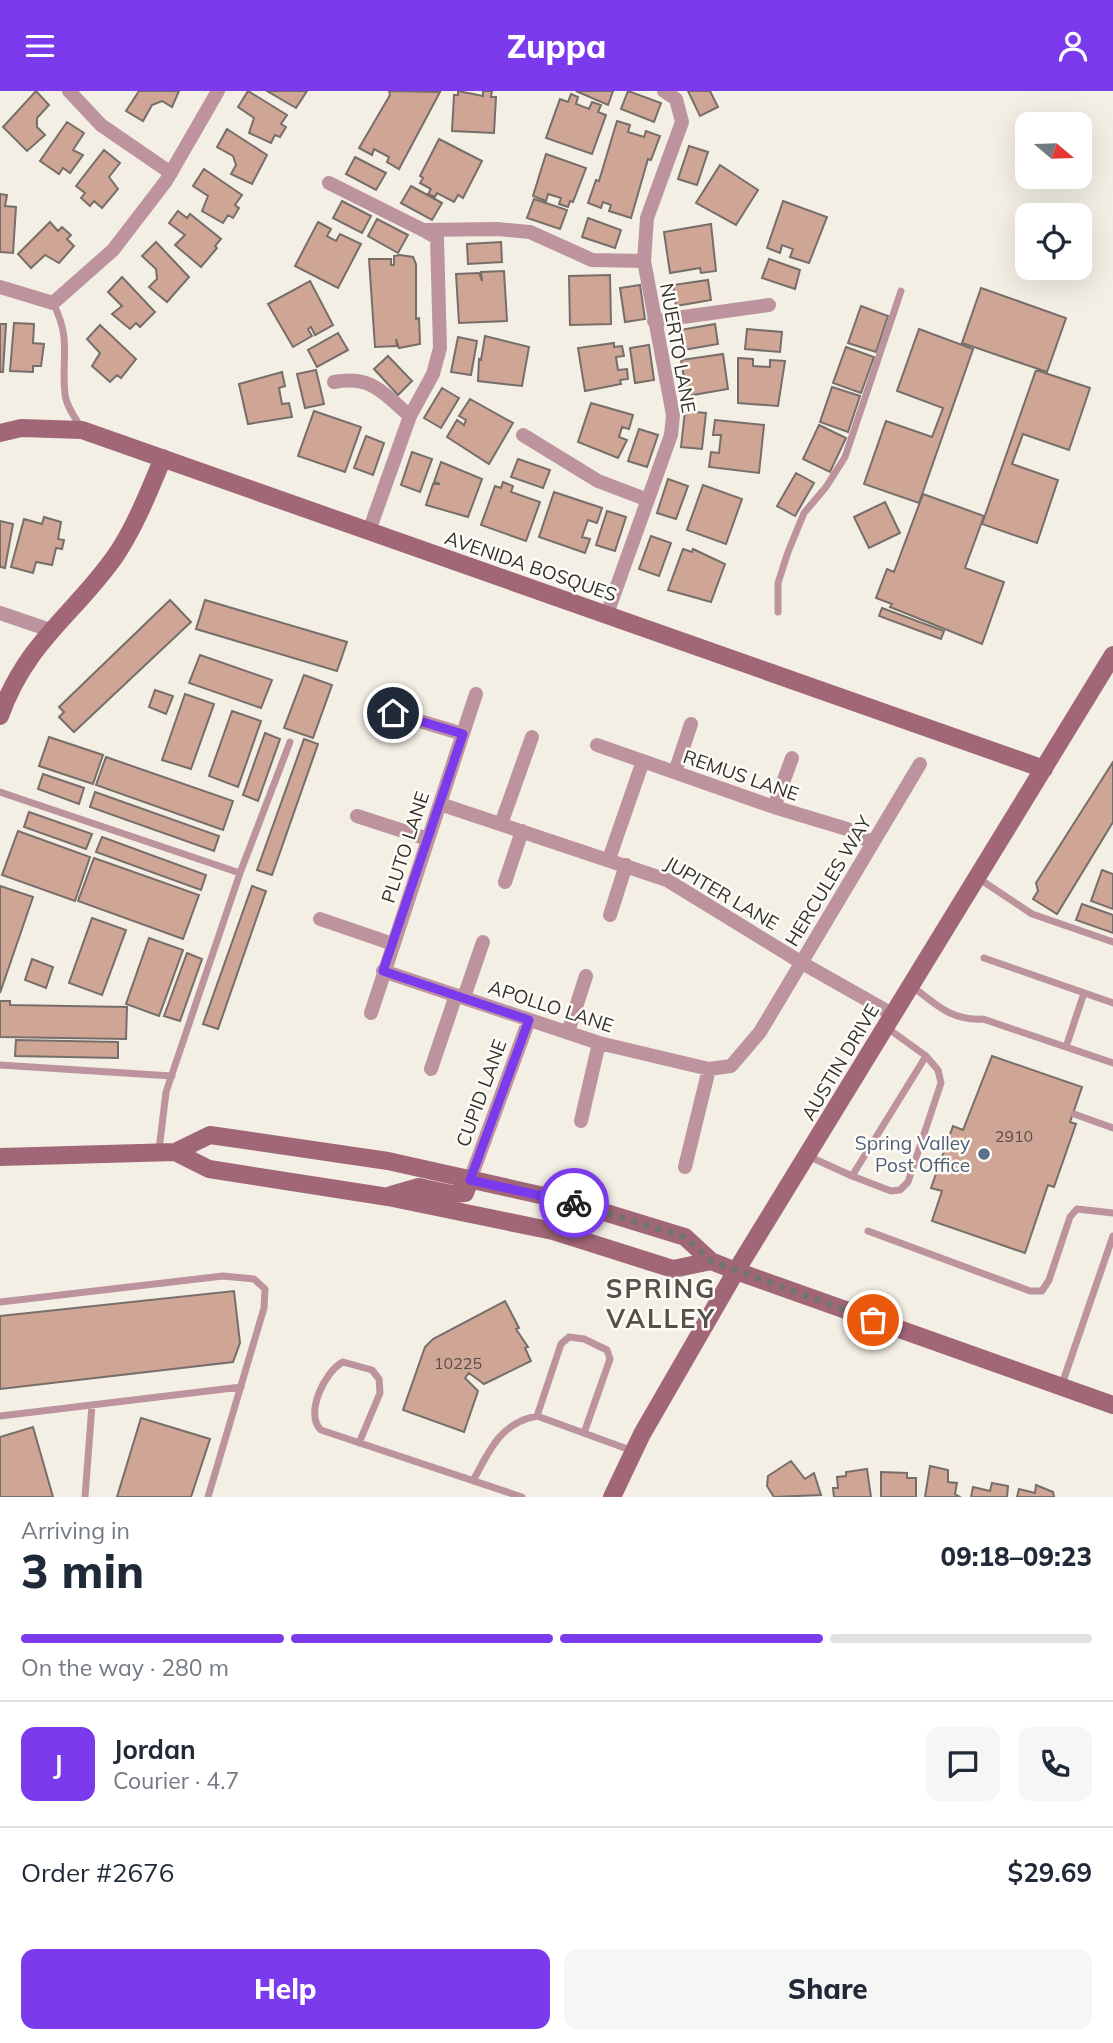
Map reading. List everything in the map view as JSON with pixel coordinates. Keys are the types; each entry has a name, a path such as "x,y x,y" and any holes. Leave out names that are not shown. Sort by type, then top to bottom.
{"main road":[{"name":"AVENIDA BOSQUES","path":"0,433 21,428 82,430 1044,769"},
{"path":"0,716 8,694 36,646 115,556 138,516 163,458"},
{"name":"AUSTIN DRIVE","path":"612,1497 634,1451 736,1271 1113,655"},
{"path":"0,1157 166,1152 210,1135 388,1161 570,1202 685,1237 711,1261 736,1271 1113,1405"},
{"path":"166,1152 209,1169 388,1196 553,1231 673,1269 711,1261"},
{"path":"388,1196 419,1187 452,1194 466,1193 470,1180"}],"street":[{"path":"69,91 101,125 171,173"},
{"path":"0,287 53,303 113,250 171,173 218,91"},
{"name":"NUERTO LANE","path":"607,614 671,435 673,415 644,261 647,218 682,122 676,99 664,91"},
{"path":"329,183 437,239 440,348 433,374 410,416 369,531"},
{"path":"424,230 497,229 530,232 592,260 644,261"},
{"path":"654,321 769,305"},
{"path":"334,382 355,378 374,385 410,416"},
{"path":"523,435 598,481 648,500"},
{"path":"0,613 50,630"},
{"name":"PLUTO LANE","path":"371,1013 476,694"},
{"path":"393,713 463,734"},
{"path":"674,772 691,724"},
{"path":"501,824 532,737"},
{"name":"REMUS LANE","path":"597,745 774,807 847,829 872,843"},
{"path":"774,807 792,758"},
{"path":"609,859 643,761"},
{"name":"HERCULES WAY","path":"709,1069 732,1066 760,1032 920,764"},
{"name":"JUPITER LANE","path":"440,804 667,880 890,1021"},
{"path":"356,816 428,839"},
{"path":"505,881 522,831"},
{"path":"610,915 626,865"},
{"path":"320,919 393,944"},
{"path":"430,1069 483,942"},
{"name":"APOLLO LANE","path":"383,971 599,1043 709,1069"},
{"path":"568,1032 586,976"},
{"name":"CUPID LANE","path":"470,1180 529,1020"},
{"path":"580,1121 599,1043"},
{"path":"685,1167 709,1069"}],"lane":[{"path":"778,611 778,583 788,552 804,513 845,457 901,291"},
{"path":"53,303 63,323 65,398 82,430"},
{"path":"166,1152 166,1092 240,873 289,742"},
{"path":"0,792 240,873"},
{"path":"978,878 1032,914 1113,942"},
{"path":"984,958 1113,1003"},
{"path":"911,986 948,1014 963,1020 983,1019 1113,1063"},
{"path":"1066,1047 1084,993"},
{"path":"807,1156 891,1191 901,1190 908,1182 941,1083 937,1070 926,1056 890,1021"},
{"path":"852,1176 926,1056"},
{"path":"0,1065 172,1076"},
{"path":"1074,1114 1113,1128"},
{"path":"868,1231 1030,1291 1042,1291 1049,1280 1070,1217 1077,1209 1113,1213"},
{"path":"1061,1387 1113,1236"},
{"path":"0,1302 223,1276 254,1279 265,1289 264,1308 208,1497"},
{"path":"537,1416 561,1344 569,1337 584,1339 607,1350 610,1359 584,1433"},
{"path":"359,1443 380,1393 379,1379 372,1370 343,1362 335,1366 324,1383 313,1416 314,1424 321,1430 359,1443 522,1497"},
{"path":"0,1416 241,1387"},
{"path":"85,1497 92,1405"},
{"path":"473,1481 495,1438 522,1419 537,1416 634,1451"}],"building":[{"path":"36,91 49,105 37,118 37,127 45,135 27,151 3,127"},
{"path":"139,91 179,91 172,107 162,101 152,105 143,121 126,111"},
{"path":"248,91 287,115 281,124 286,127 280,137 275,135 271,143 249,133 254,118 238,107"},
{"path":"267,91 307,91 296,108"},
{"path":"389,91 440,92 399,169 387,162 389,157 374,149 372,155 359,148 390,95"},
{"path":"458,91 483,96 483,91 492,91 491,97 496,97 494,133 452,131 454,95 458,95"},
{"path":"576,91 613,91 608,105"},
{"path":"628,91 661,103 654,122 621,109"},
{"path":"688,91 710,91 718,107 700,116"},
{"path":"571,94 578,97 576,104 589,109 592,102 601,105 598,112 606,115 592,154 546,138 560,99 568,102"},
{"path":"617,121 630,125 628,132 644,137 646,131 660,136 651,160 648,159 631,218 609,211 611,205 603,202 601,208 588,203 596,180 599,181"},
{"path":"67,122 84,133 73,150 83,155 70,173 63,168 59,174 40,161"},
{"path":"227,129 267,155 252,184 231,174 236,165 233,156 217,147"},
{"path":"439,139 482,161 463,198 458,195 454,202 437,193 435,197 428,194 431,189 420,183 423,178 420,176"},
{"path":"689,146 708,152 697,185 678,179"},
{"path":"104,150 120,163 109,177 118,189 102,208 94,201 90,206 81,198 85,193 76,186"},
{"path":"546,154 586,168 573,202 570,201 568,207 559,204 561,198 548,194 546,201 533,196"},
{"path":"355,157 386,173 376,190 346,174"},
{"path":"720,165 758,190 736,225 696,203"},
{"path":"204,169 242,195 235,205 239,208 233,218 228,215 223,223 202,211 208,196 193,186"},
{"path":"411,186 442,203 432,220 401,203"},
{"path":"0,194 7,195 5,206 16,207 13,253 0,252"},
{"path":"534,199 567,210 560,229 527,218"},
{"path":"342,201 371,216 362,233 333,218"},
{"path":"783,201 827,217 809,263 790,257 793,249 782,245 780,253 767,248"},
{"path":"178,211 187,218 190,214 221,239 201,267 175,245 185,235 169,223"},
{"path":"588,218 621,230 615,248 582,237"},
{"path":"377,219 408,235 398,253 368,236"},
{"path":"50,222 58,231 62,227 71,235 67,239 74,246 59,263 45,255 31,268 18,254"},
{"path":"318,222 331,229 327,236 336,241 340,234 361,244 338,288 295,266"},
{"path":"711,224 716,271 701,273 700,268 670,273 664,232"},
{"path":"156,242 189,277 167,302 149,287 157,279 156,269 142,256"},
{"path":"501,242 502,262 468,264 467,244"},
{"path":"394,256 413,257 416,264 416,319 419,318 420,344 399,348 396,339 397,346 375,347 369,259 391,259 391,265 394,265"},
{"path":"769,259 800,270 795,289 762,278"},
{"path":"504,271 507,321 459,323 456,274 479,273 482,281 481,272"},
{"path":"610,275 611,324 570,325 569,276"},
{"path":"122,277 155,312 140,327 136,323 130,329 112,314 122,306 108,292"},
{"path":"708,280 711,300 676,306 673,285"},
{"path":"310,281 333,325 315,335 311,327 308,329 312,336 293,347 268,304"},
{"path":"640,285 645,319 625,322 620,288"},
{"path":"981,288 1066,318 1047,372 962,343"},
{"path":"861,306 888,316 876,352 848,343"},
{"path":"14,323 34,324 33,343 44,344 41,366 33,366 33,372 10,371"},
{"path":"0,324 6,324 3,372 0,372"},
{"path":"715,324 718,344 683,350 680,330"},
{"path":"100,325 136,359 121,378 117,375 110,382 92,366 100,353 87,339"},
{"path":"747,329 782,332 780,352 745,349"},
{"path":"919,329 973,349 919,503 864,484 886,421 932,437 943,408 897,391"},
{"path":"338,333 348,350 317,367 308,350"},
{"path":"485,336 529,347 522,386 478,381 479,359 481,360"},
{"path":"458,337 477,341 471,375 451,372"},
{"path":"614,343 614,347 622,346 624,356 616,357 618,370 627,369 628,379 620,380 621,384 585,391 578,348"},
{"path":"649,345 654,380 635,383 630,348"},
{"path":"846,347 874,357 861,393 833,383"},
{"path":"723,354 728,389 687,396 681,360"},
{"path":"388,356 412,381 398,395 374,369"},
{"path":"738,358 753,359 753,366 770,367 770,360 785,361 778,406 738,403"},
{"path":"316,370 324,404 305,408 297,374"},
{"path":"1036,370 1090,388 1069,450 1023,434 1012,464 1058,480 1037,543 982,524"},
{"path":"282,372 285,386 279,388 282,404 289,403 292,417 248,424 239,384"},
{"path":"832,387 860,396 848,432 820,422"},
{"path":"442,388 459,398 441,428 424,418"},
{"path":"470,399 513,423 489,464 447,437 457,420 464,425 466,420 459,416"},
{"path":"591,403 633,415 629,429 622,427 619,437 627,440 618,458 578,442"},
{"path":"314,411 361,427 345,472 298,456"},
{"path":"685,411 706,413 702,449 681,447"},
{"path":"715,420 764,425 759,473 709,467 711,452 719,453 721,435 713,435"},
{"path":"819,425 846,438 830,472 803,459"},
{"path":"639,429 658,435 647,467 628,461"},
{"path":"366,436 384,443 373,475 354,468"},
{"path":"412,452 432,459 420,492 401,485"},
{"path":"518,459 550,470 543,488 511,477"},
{"path":"441,462 482,479 468,517 426,505 433,484 440,484 434,482"},
{"path":"796,473 814,483 795,516 777,506"},
{"path":"668,479 688,486 676,519 657,513"},
{"path":"503,482 513,486 511,492 540,502 526,541 481,525 495,486 501,488"},
{"path":"703,485 742,499 726,544 687,530"},
{"path":"554,492 602,508 597,523 588,520 582,537 590,539 585,553 539,537"},
{"path":"923,494 984,516 965,568 1004,582 982,644 890,607 892,604 876,598 887,569 894,572"},
{"path":"885,502 900,533 869,548 854,517"},
{"path":"607,511 626,517 615,551 596,545"},
{"path":"44,517 61,522 58,539 64,540 62,549 56,548 52,565 36,562 33,573 11,567 24,519 42,524"},
{"path":"0,521 13,524 5,568 0,567"},
{"path":"651,536 671,543 659,576 639,569"},
{"path":"683,549 692,552 693,549 725,564 711,602 668,590"},
{"path":"170,600 191,622 74,732 59,717 64,712 59,707"},
{"path":"205,600 347,642 337,671 196,629"},
{"path":"882,608 944,631 941,639 879,616"},
{"path":"200,655 272,680 261,708 189,683"},
{"path":"304,675 332,685 313,738 284,728"},
{"path":"155,690 173,696 166,714 149,707"},
{"path":"185,694 214,704 191,769 162,760"},
{"path":"232,711 261,721 238,787 209,776"},
{"path":"265,733 280,739 258,801 243,795"},
{"path":"49,737 103,755 93,784 39,766"},
{"path":"304,739 318,744 272,875 257,870"},
{"path":"106,757 233,801 223,830 96,785"},
{"path":"1113,762 1113,822 1057,914 1033,899 1038,891 1036,883"},
{"path":"43,774 84,788 79,804 38,789"},
{"path":"95,792 219,836 214,851 90,807"},
{"path":"29,812 92,834 86,849 24,827"},
{"path":"18,831 90,857 75,901 2,875"},
{"path":"102,837 206,875 201,890 96,852"},
{"path":"94,858 199,895 183,939 78,901"},
{"path":"1102,870 1113,874 1113,909 1091,901"},
{"path":"0,886 33,897 0,993"},
{"path":"252,886 266,891 218,1029 203,1024"},
{"path":"1082,904 1113,915 1113,933 1076,920"},
{"path":"92,918 126,930 102,995 69,983"},
{"path":"149,938 183,950 159,1016 126,1004"},
{"path":"187,953 202,959 180,1021 164,1016"},
{"path":"32,959 53,967 46,988 25,980"},
{"path":"0,1001 10,1001 10,1005 127,1007 126,1039 0,1037"},
{"path":"16,1040 118,1042 118,1058 15,1056"},
{"path":"992,1056 1082,1087 1070,1122 1076,1124 1054,1187 1048,1185 1025,1253 932,1221 942,1191 931,1188 953,1126 963,1130"},
{"path":"234,1291 240,1343 233,1362 0,1389 0,1316"},
{"path":"505,1301 519,1328 516,1329 528,1347 525,1348 531,1361 484,1384 469,1373 465,1378 478,1391 464,1432 403,1410 425,1347 433,1339"},
{"path":"141,1418 210,1439 191,1497 117,1497"},
{"path":"33,1427 53,1497 0,1497 0,1437"},
{"path":"791,1461 805,1479 814,1473 821,1495 774,1497 767,1486 768,1476"},
{"path":"930,1466 948,1470 948,1482 957,1483 955,1494 960,1497 925,1497"},
{"path":"867,1469 871,1497 834,1497 833,1488 838,1488 837,1477 846,1476 846,1472"},
{"path":"881,1472 907,1473 907,1478 916,1478 916,1497 881,1497"},
{"path":"992,1483 1008,1486 1007,1497 971,1497 973,1487 990,1491"},
{"path":"1036,1485 1053,1492 1054,1497 1017,1497 1019,1489 1035,1493"}],"way so far":[{"path":"574,1203 685,1237 711,1261 873,1320"}],"place":[{"name":"Spring Valley Post Office","path":"984,1154"}],"district":[{"name":"SPRING VALLEY","path":"661,1304"}],"route":[{"path":"393,713 463,734 383,971 529,1020 470,1180 574,1203"}]}
